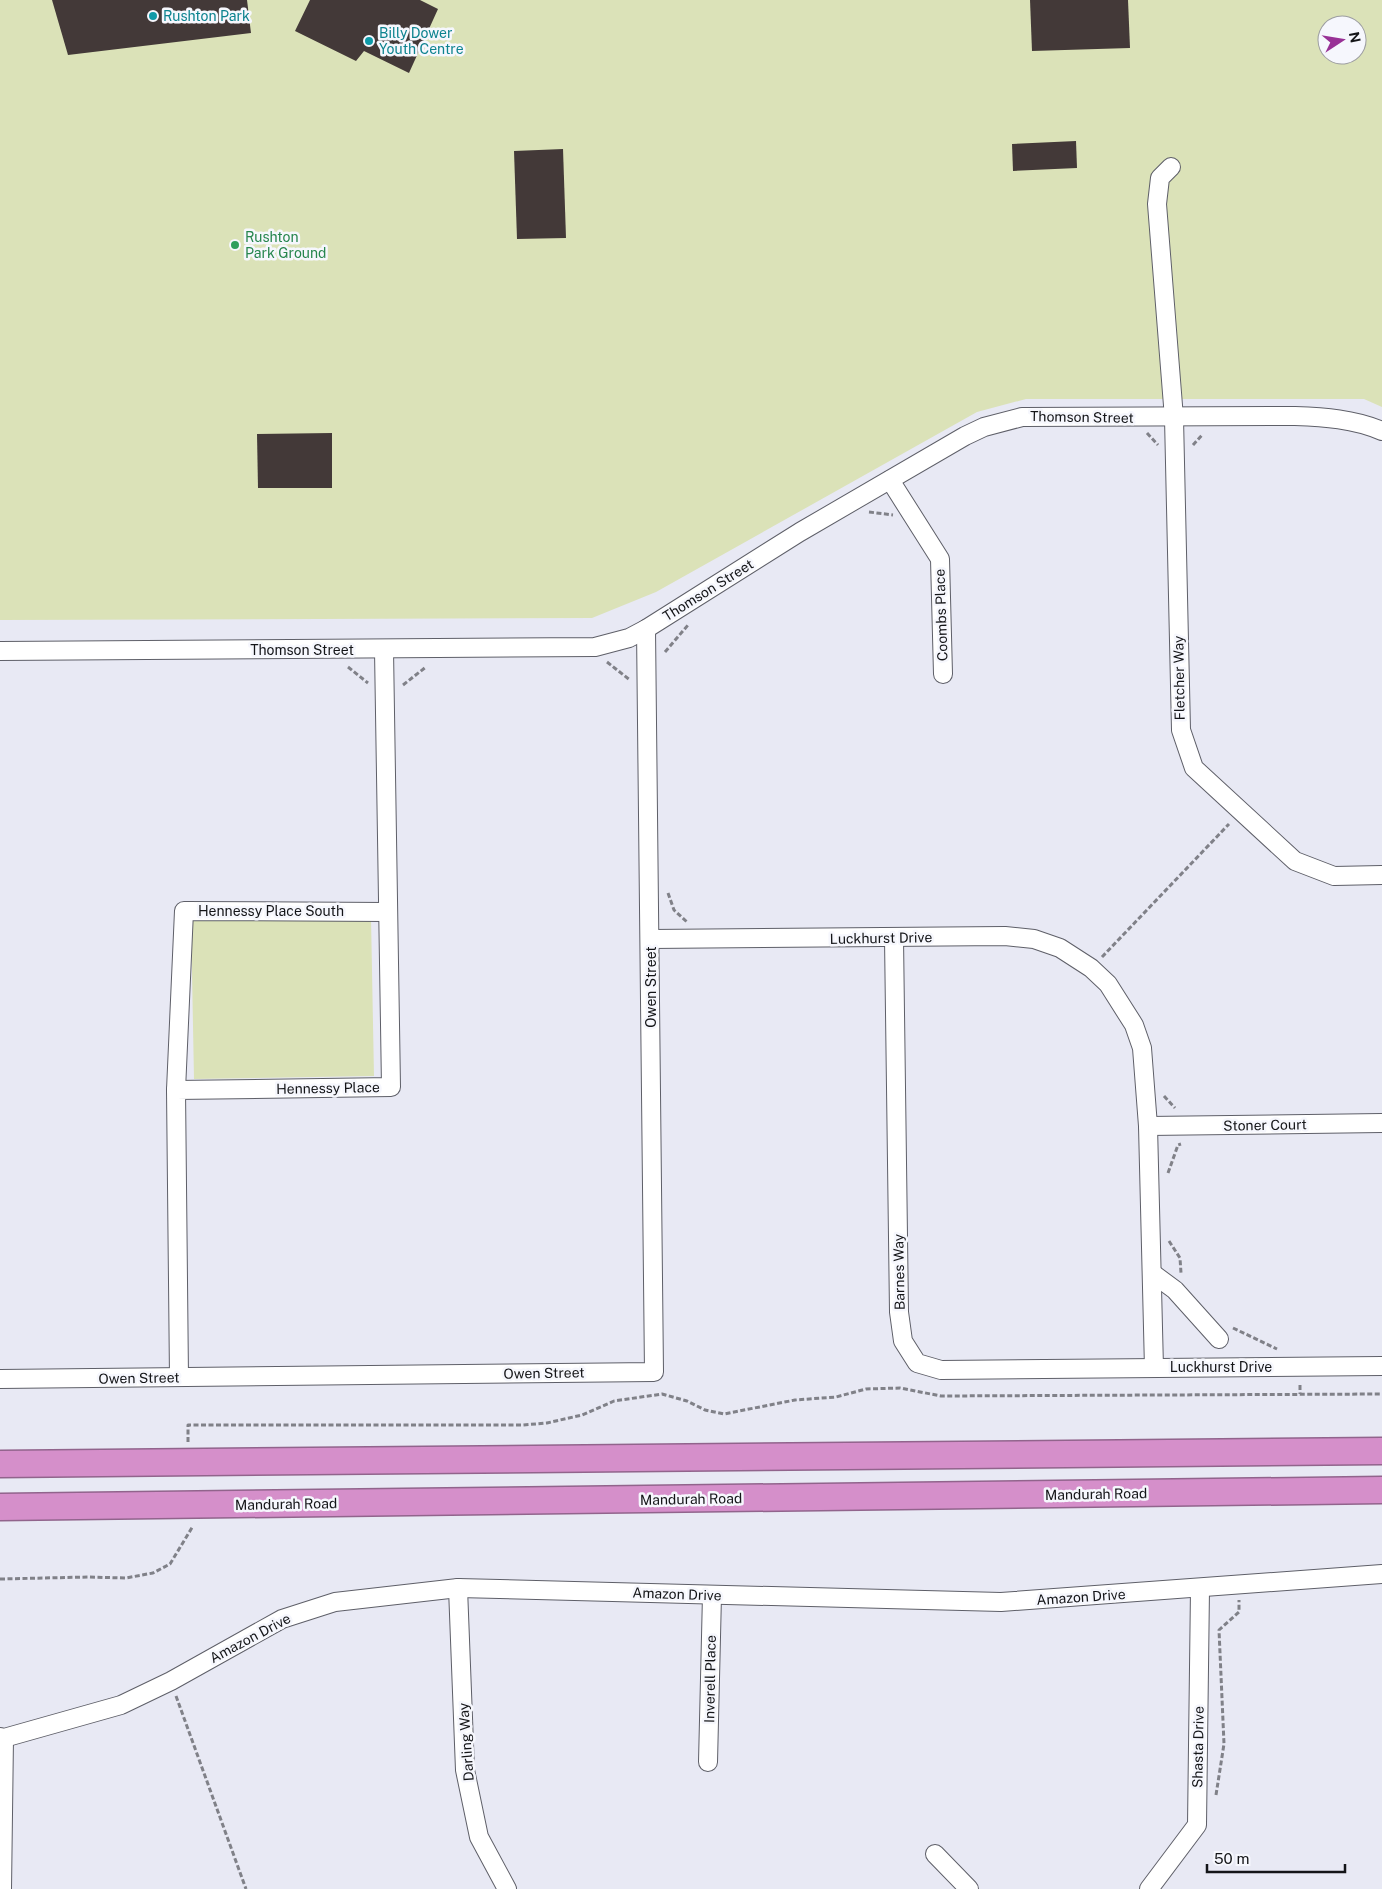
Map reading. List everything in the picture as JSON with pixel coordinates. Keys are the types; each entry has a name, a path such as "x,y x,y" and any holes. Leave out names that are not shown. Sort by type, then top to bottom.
{"highway":[{"path":"0,1464 1382,1451"},
{"name":"Mandurah Road","path":"0,1507 1382,1490"}],"street":[{"name":"Fletcher Way","path":"1171,167 1160,178 1157,204 1174,418 1180,730 1194,768 1296,861 1334,876 1382,875"},
{"name":"Thomson Street","path":"0,652 595,647 628,638 646,629 800,532 965,436 984,427 1022,417 1323,417 1368,425 1382,431"},
{"name":"Coombs Place","path":"890,480 940,559 943,674"},
{"path":"646,629 651,939"},
{"name":"Hennessy Place","path":"176,1090 391,1087 384,650"},
{"name":"Hennessy Place South","path":"176,1090 184,911 388,912"},
{"name":"Luckhurst Drive","path":"651,939 1005,936 1034,939 1099,961 1108,984 1137,1033 1142,1048 1146,1073 1154,1368 1382,1366"},
{"name":"Barnes Way","path":"894,938 899,1312 903,1340 912,1356 917,1364 941,1370 1154,1368"},
{"name":"Owen Street","path":"0,1379 654,1372 651,939"},
{"path":"176,1090 179,1377"},
{"name":"Stoner Court","path":"1148,1126 1382,1123"},
{"name":"Luckhurst Drive","path":"1152,1273 1175,1290 1224,1333"},
{"name":"Amazon Drive","path":"2,1737 121,1705 171,1681 282,1619 335,1602 458,1588 1001,1602 1200,1589 1382,1574"},
{"name":"Darling Way","path":"458,1588 466,1770 479,1837 507,1889"},
{"name":"Shasta Drive","path":"1149,1889 1197,1825 1200,1589"},
{"name":"Inverell Place","path":"708,1762 712,1595"},
{"path":"2,1737 2,1889"},
{"path":"935,1854 969,1889"}],"path":[{"path":"1144,430 1161,449"},
{"path":"1099,961 1241,811"},
{"path":"668,892 674,910 687,922 696,923"},
{"path":"1163,1089 1164,1097 1174,1108 1193,1111 1193,1140 1178,1145 1167,1175"},
{"path":"1167,1238 1180,1258 1181,1274 1186,1281"},
{"path":"1224,1333 1300,1355 1300,1394"},
{"path":"171,1681 246,1889"}],"green space":[{"path":"0,0 1382,0 1382,407 1364,399 1026,399 977,412 656,592 592,618 0,620"},
{"path":"371,917 374,1076 194,1079 191,920"}],"building":[{"name":"Rushton Park","path":"52,0 247,0 251,33 68,55"},
{"name":"Billy Dower Youth Centre","path":"310,0 420,0 438,9 409,73 364,51 356,61 295,31"},
{"path":"1030,0 1128,0 1130,48 1032,51"},
{"path":"1076,141 1077,168 1013,171 1012,144"},
{"path":"563,149 566,238 517,239 514,151"},
{"path":"332,433 332,488 258,488 257,434"}],"place":[{"name":"Rushton Park","path":"153,16"},
{"name":"Billy Dower Youth Centre","path":"369,41"},
{"name":"Rushton Park Ground","path":"235,245"}]}
